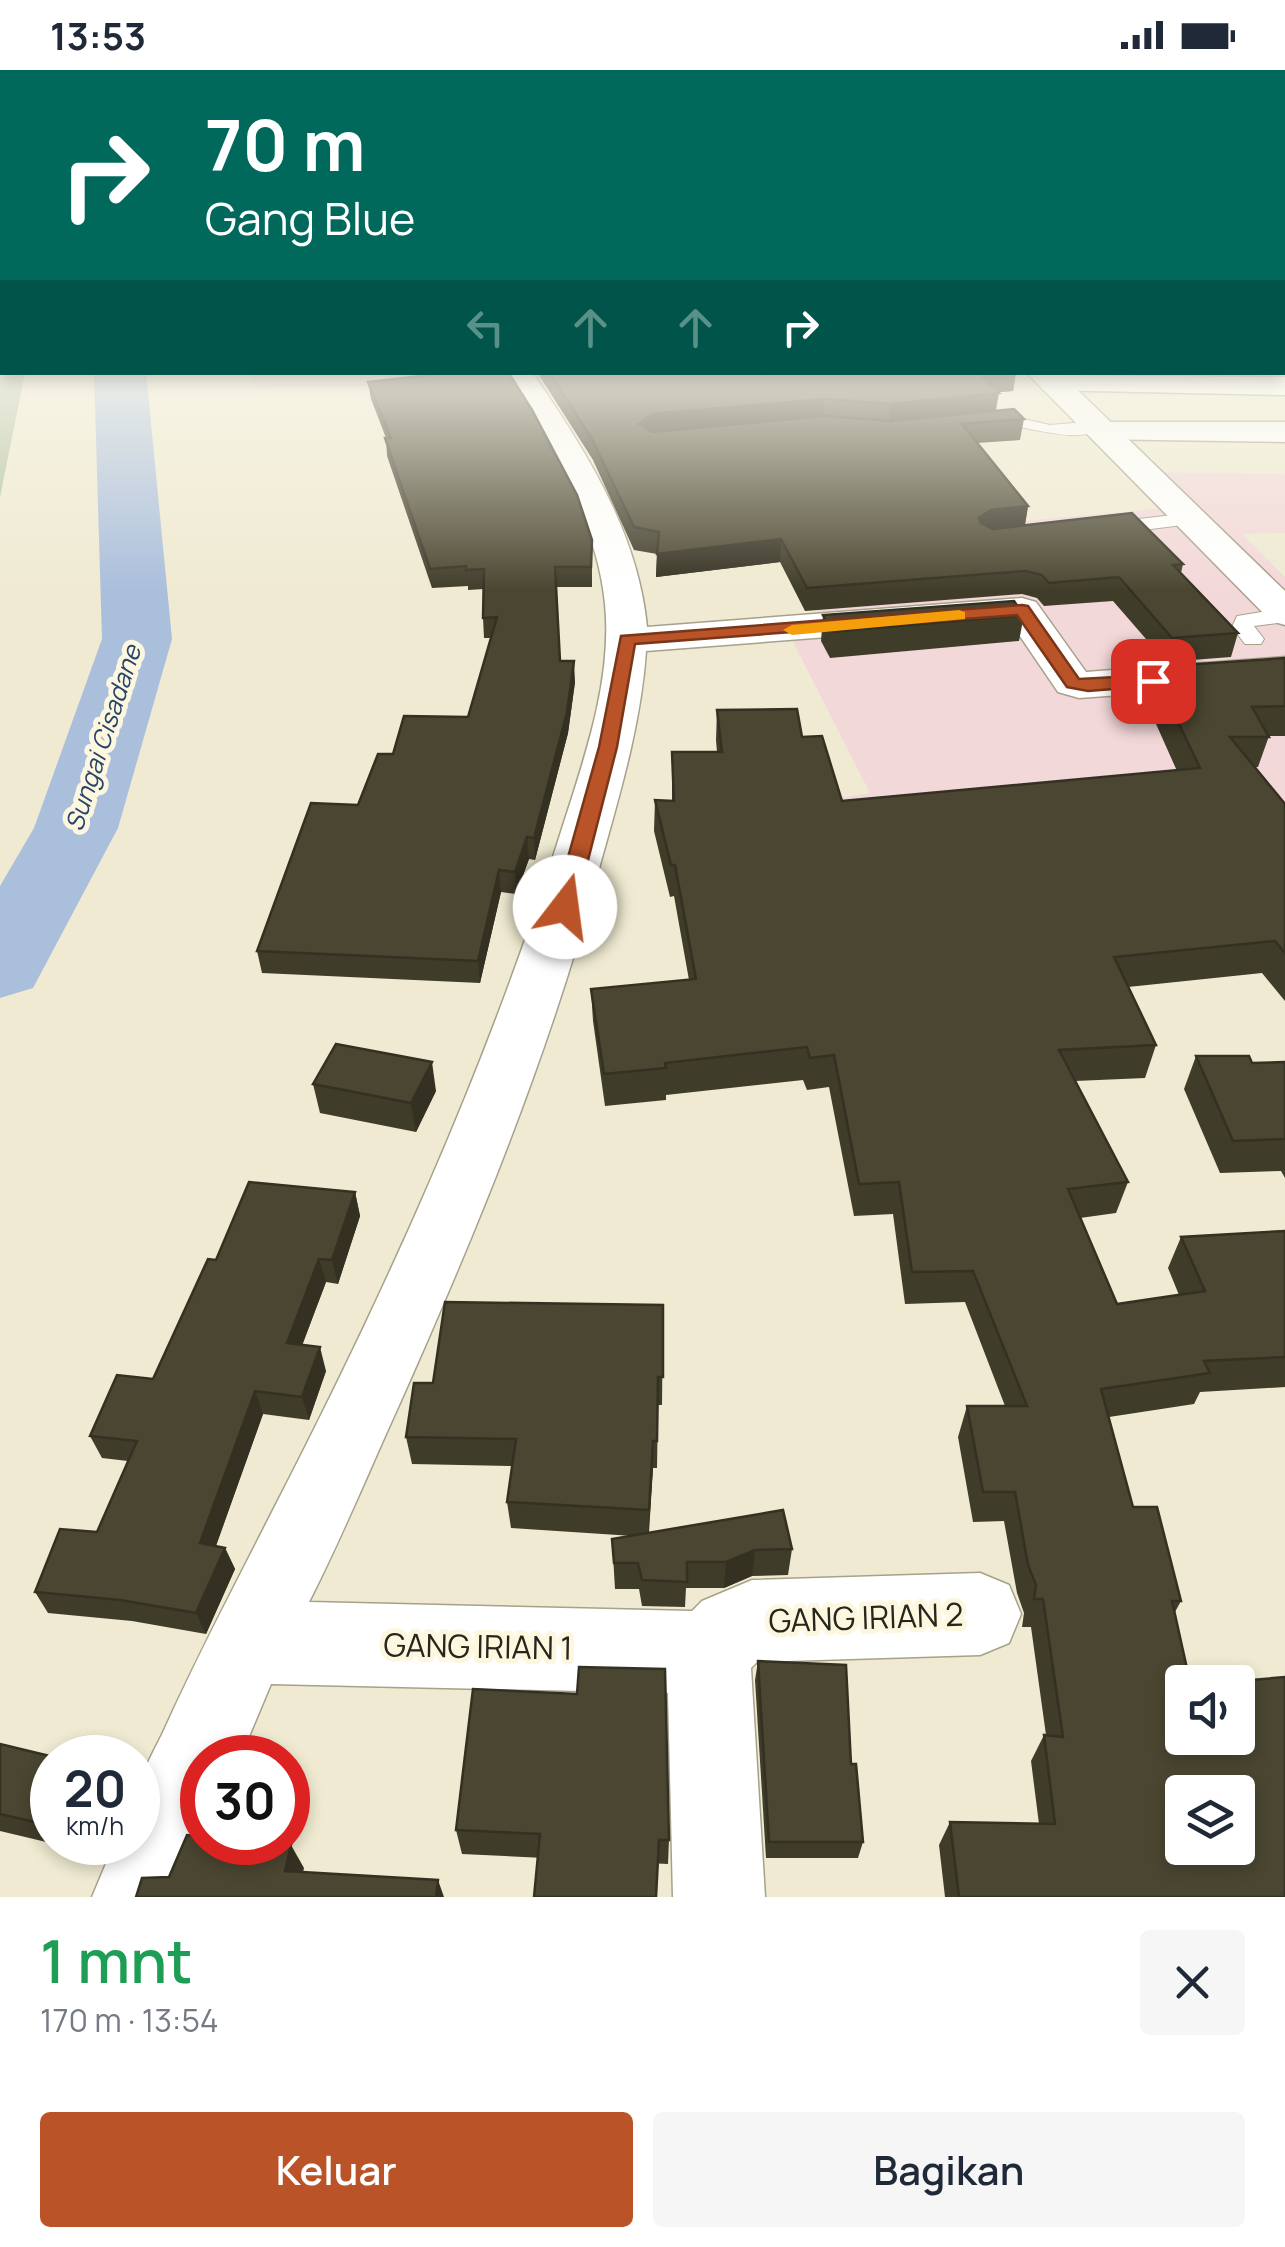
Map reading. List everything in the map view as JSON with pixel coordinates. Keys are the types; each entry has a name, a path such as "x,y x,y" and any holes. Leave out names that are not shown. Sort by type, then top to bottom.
{"street":[{"path":"138,1897 246,1642 297,1544 450,1214 521,1038 565,907 603,765 627,640 626,604 618,569 575,462 548,420"},
{"path":"1091,420 1285,614"},
{"path":"1100,429 1285,432"},
{"path":"627,640 1022,610 1073,683 1079,685 1285,670"},
{"name":"GANG IRIAN 2","path":"709,1653 731,1630 752,1621 980,1614"},
{"name":"GANG IRIAN 1","path":"246,1642 709,1653"},
{"path":"709,1653 719,1897"}],"lane":[{"path":"959,426 1011,421 1050,430 1100,429"},
{"path":"1081,532 1191,519"},
{"path":"1253,639 1243,627 1245,621 1285,614"}],"shaded area":[{"path":"1123,472 1285,474 1285,533 1242,534 1285,577 1285,963 760,812 870,793 788,632 829,630 776,543 1168,508"}],"green space":[{"path":"0,420 15,420 0,497"}],"building":[{"path":"384,420 537,420 577,495 592,540 591,567 555,567 560,661 574,661 567,712 534,838 527,837 515,872 499,870 478,961 257,951 311,803 358,805 378,754 393,754 404,716 468,717 497,617 483,618 484,569 430,569 385,438 391,438"},
{"path":"580,420 644,420 639,424 652,432 779,420 1008,420 962,424 1028,506 991,510 979,518 981,523 993,529 1132,513 1183,564 1173,565 1238,633 1172,638 1119,577 1049,583 1042,575 1026,571 807,588 781,539 657,554 659,532 634,527"},
{"path":"1014,601 1024,615 832,632 823,615"},
{"path":"1285,658 1285,706 1252,707 1269,737 1230,737 1285,804 1285,953 1275,941 1114,957 1156,1045 1059,1050 1128,1182 1068,1189 1117,1304 1205,1291 1181,1237 1285,1231 1285,1357 1204,1361 1210,1373 1101,1389 1133,1507 1157,1507 1181,1601 1172,1601 1186,1665 1165,1665 1165,1755 1255,1755 1255,1680 1285,1677 1285,1897 959,1897 950,1822 1055,1824 1044,1735 1063,1737 1043,1599 1034,1599 1036,1585 1028,1565 1015,1492 983,1492 967,1406 1027,1406 973,1271 912,1272 899,1182 859,1184 834,1055 810,1058 807,1047 604,1074 591,989 696,979 675,865 671,865 655,800 674,801 672,752 722,752 717,710 797,709 802,737 822,736 842,801 1200,768 1152,667"},
{"path":"336,1044 432,1062 411,1103 313,1084"},
{"path":"1196,1056 1249,1056 1252,1063 1285,1062 1285,1139 1233,1141"},
{"path":"249,1182 355,1192 332,1260 319,1259 287,1343 320,1347 302,1397 255,1391 200,1543 225,1548 196,1613 120,1600 35,1592 60,1529 97,1532 137,1441 90,1436 117,1375 153,1379 208,1259 216,1260"},
{"path":"445,1302 663,1305 663,1377 658,1377 657,1441 653,1441 649,1510 507,1502 516,1439 406,1437 414,1383 433,1383"},
{"path":"783,1510 792,1549 755,1550 726,1562 687,1562 687,1582 642,1580 638,1563 614,1563 612,1539"},
{"path":"758,1661 846,1665 851,1764 856,1764 863,1842 769,1842"},
{"path":"579,1667 665,1669 669,1840 659,1840 656,1897 534,1897 540,1834 456,1830 473,1689 577,1694"},
{"path":"0,1744 30,1751 30,1821 0,1814"},
{"path":"180,1851 180,1865 286,1865 285,1871 438,1880 436,1897 136,1897 142,1878 169,1877"}],"waterway":[{"name":"Sungai Cisadane","path":"0,966 76,828 137,639 123,420"}],"slow traffic":[{"path":"792,630 959,615"}],"route":[{"path":"565,907 608,747 627,640 1022,610 1073,683 1088,686 1153,681"}]}
